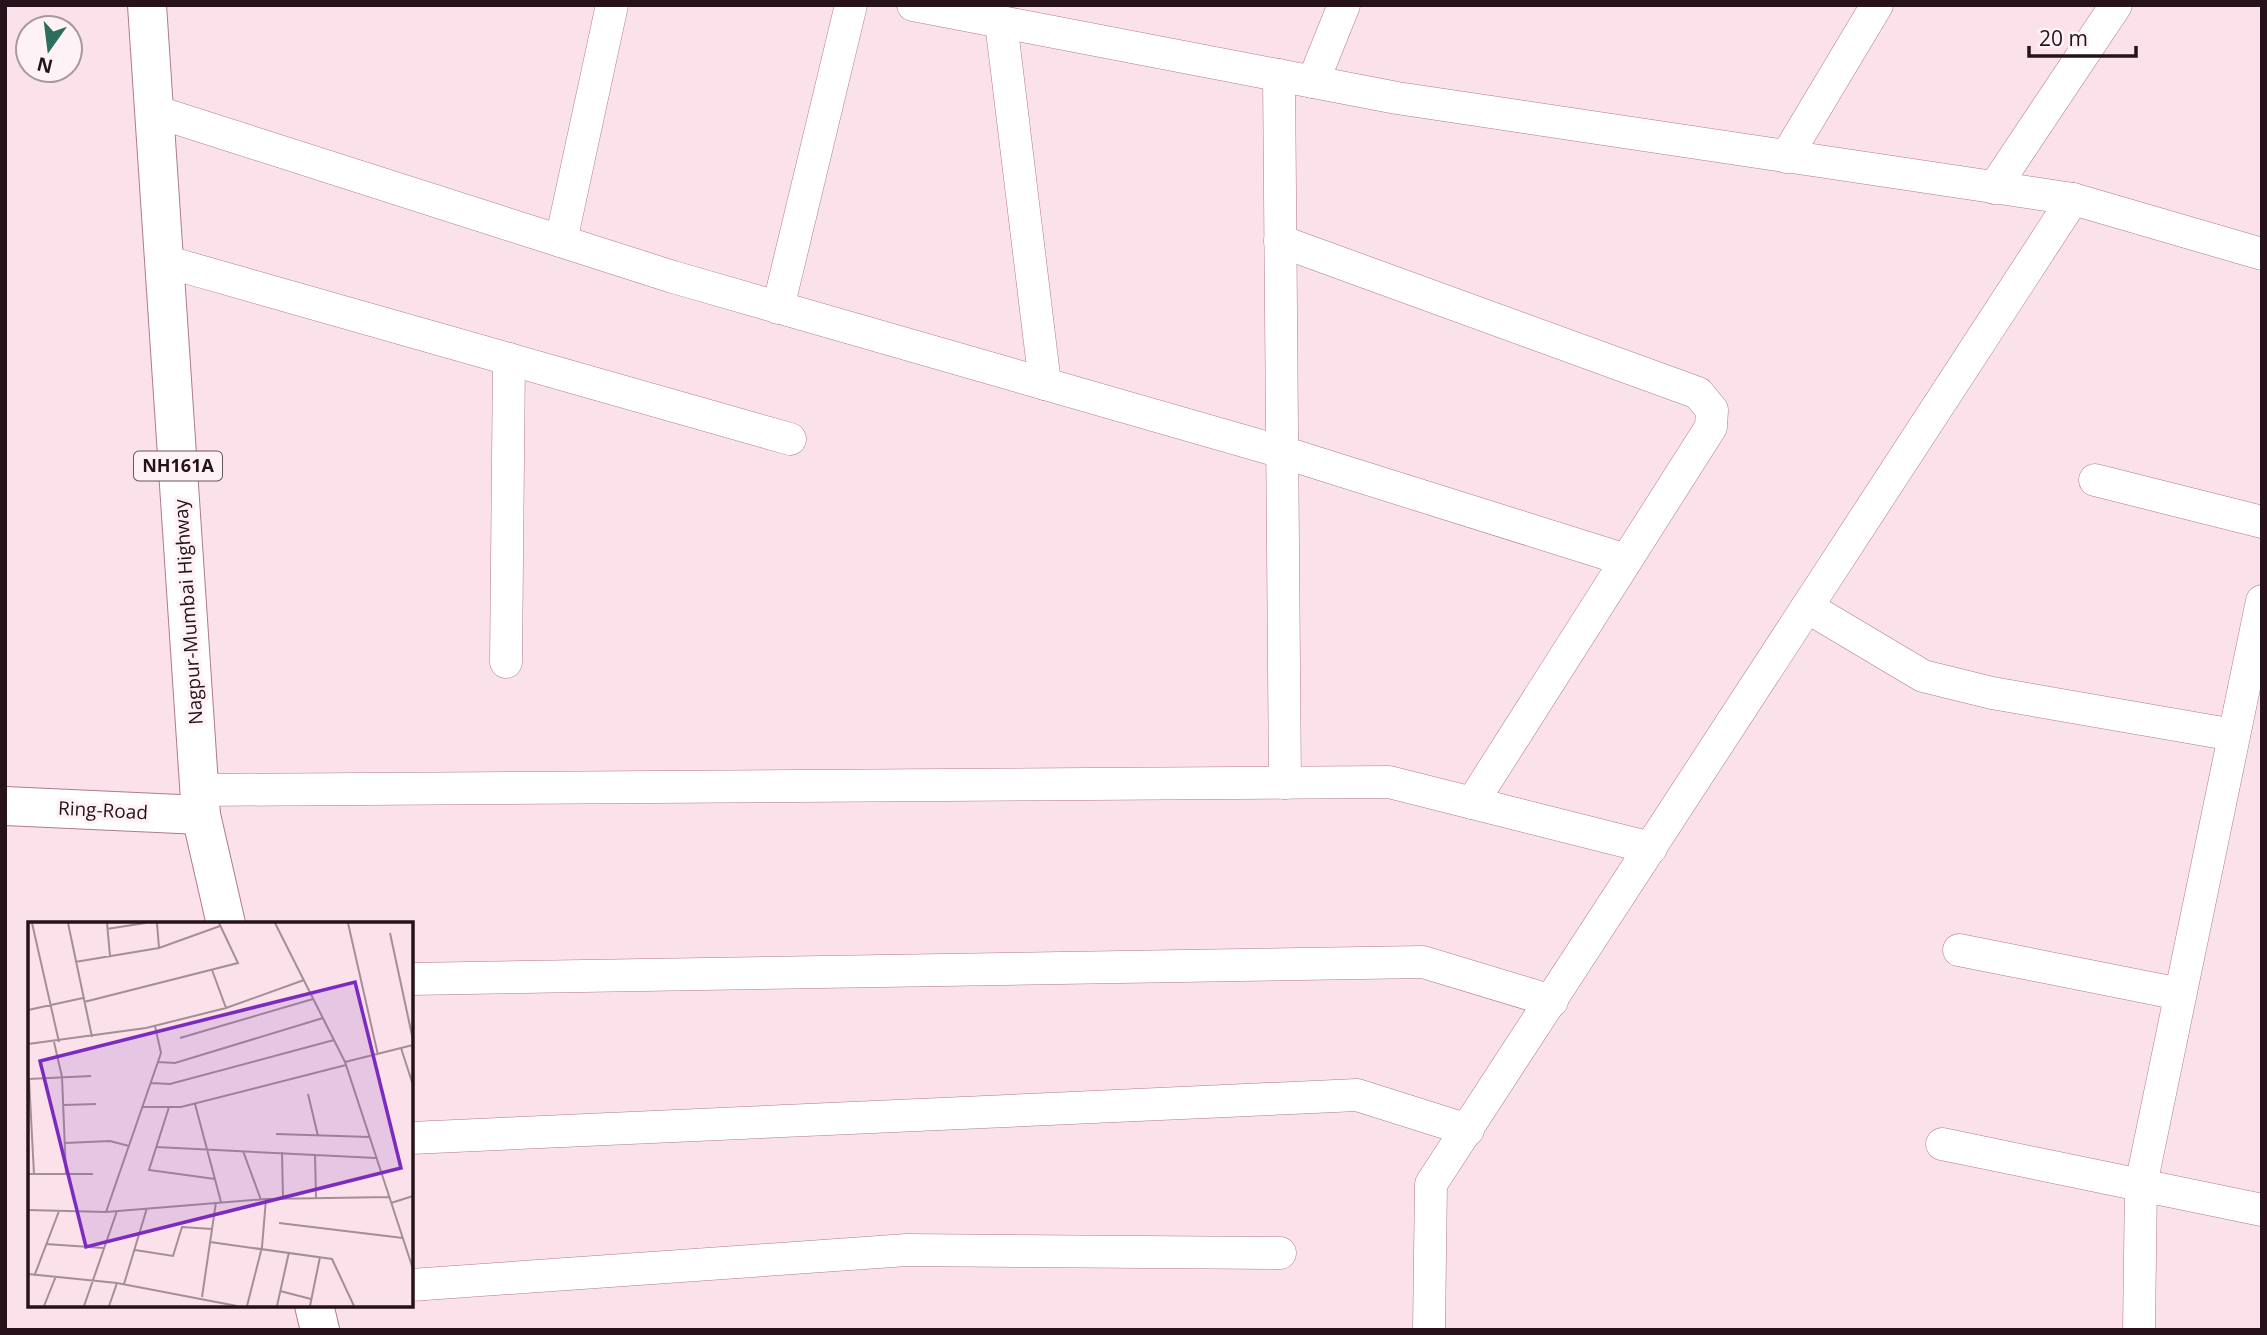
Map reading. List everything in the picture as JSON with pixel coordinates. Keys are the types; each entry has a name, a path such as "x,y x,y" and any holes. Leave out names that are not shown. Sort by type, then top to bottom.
{"main road":[{"name":"Nagpur-Mumbai Highway","path":"147,5 200,802 226,922"},
{"name":"Ring-Road","path":"5,806 200,802"},
{"path":"314,1307 320,1330"}],"street":[{"path":"561,242 612,5"},
{"path":"778,308 850,5"},
{"path":"913,5 972,11 1001,22 1397,98 2073,199 2262,254"},
{"path":"1313,82 1344,5"},
{"path":"1786,157 1877,5"},
{"path":"1994,188 2116,5"},
{"path":"1001,22 1045,384"},
{"path":"1279,75 1285,783"},
{"path":"154,111 561,242 778,308 1282,452 1626,560"},
{"path":"1429,1330 1431,1184 2073,199"},
{"path":"1280,241 1698,393 1712,410 1711,427 1472,803"},
{"path":"164,261 790,439"},
{"path":"506,662 509,359"},
{"path":"2095,480 2262,522"},
{"path":"2139,1330 2141,1185 2262,601"},
{"path":"1807,607 1923,676 1992,693 2234,734"},
{"path":"200,802 1389,782 1651,848"},
{"path":"1959,950 2180,994"},
{"path":"413,979 1423,962 1552,1001"},
{"path":"413,1138 1357,1095 1468,1130"},
{"path":"1942,1144 2262,1210"},
{"path":"413,1285 907,1250 1280,1253"}]}
